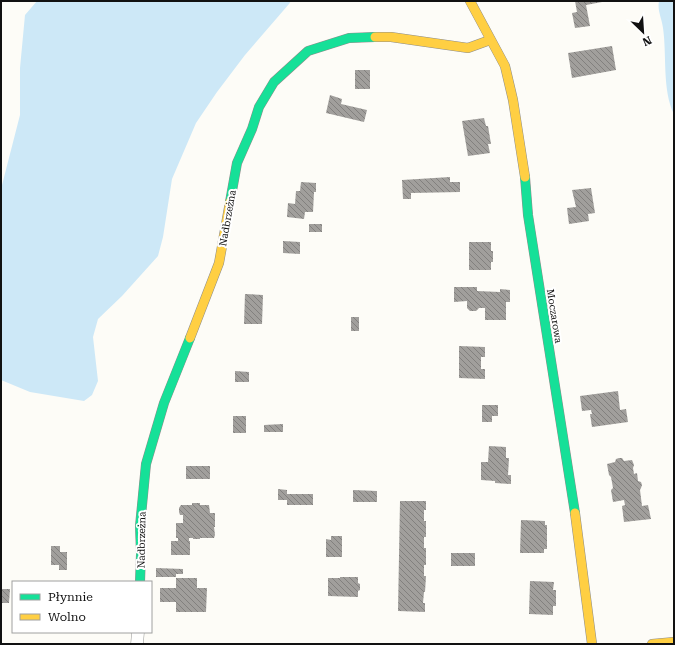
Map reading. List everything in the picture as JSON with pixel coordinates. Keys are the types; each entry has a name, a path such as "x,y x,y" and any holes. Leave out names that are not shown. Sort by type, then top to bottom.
{"street":[{"name":"Moczarowa","path":"470,1 505,66 513,100 524,170 528,215 554,389 576,520 592,644"},
{"name":"Nadbrzeżna","path":"140,581 140,526 146,464 164,403 219,263 237,163 252,129 259,107 274,82 308,51 349,38 391,37 468,48 490,40"},
{"path":"137,644 138,633"},
{"path":"652,644 674,642"}],"water":[{"path":"37,1 291,1 245,55 196,123 172,179 163,237 158,256 122,296 98,319 93,337 98,381 92,395 84,401 30,392 1,380 1,189 20,115 20,68 25,15"},
{"path":"659,1 674,1 674,114 670,105 666,83 664,38"}],"building":[{"path":"575,1 602,1 586,5 590,26 575,28 572,13 577,12"},
{"path":"612,46 616,70 572,78 568,53"},
{"path":"355,70 370,70 370,89 355,89"},
{"path":"330,95 342,99 341,104 367,110 364,122 326,113"},
{"path":"484,118 486,126 488,126 491,144 488,144 490,153 468,156 462,121"},
{"path":"450,177 450,182 460,182 460,192 411,193 411,199 403,199 402,180"},
{"path":"301,182 316,183 313,212 305,212 304,219 287,217 288,203 295,204 296,191 300,191"},
{"path":"591,188 595,213 588,214 589,221 569,224 567,208 576,207 572,190"},
{"path":"309,224 322,224 322,232 309,232"},
{"path":"283,241 300,242 300,254 283,253"},
{"path":"469,242 491,242 493,262 491,262 491,270 469,270"},
{"path":"454,287 477,287 477,291 500,292 500,289 510,290 510,302 506,302 506,320 485,320 485,308 470,311 467,308 467,301 454,302"},
{"path":"245,294 263,295 262,324 244,324"},
{"path":"351,317 359,317 359,331 351,331"},
{"path":"459,346 485,347 485,357 481,357 481,369 485,369 485,379 459,378"},
{"path":"235,371 249,372 249,382 235,382"},
{"path":"618,391 620,410 626,409 628,422 592,427 590,414 592,414 591,410 582,411 580,396"},
{"path":"482,405 498,405 498,416 492,416 492,422 482,422"},
{"path":"233,416 246,416 246,433 233,433"},
{"path":"283,424 283,432 264,432 264,425"},
{"path":"489,446 506,447 506,458 509,458 508,475 511,475 511,484 481,480 481,462 488,462"},
{"path":"622,458 624,461 632,460 634,465 634,474 637,473 638,481 641,482 642,485 640,490 642,506 648,505 651,519 624,522 622,506 625,505 624,500 613,502 611,490 613,488 607,464 615,462 616,459"},
{"path":"186,466 210,466 210,479 186,479"},
{"path":"278,489 287,490 287,494 313,494 313,505 287,505 287,500 278,500"},
{"path":"353,490 377,491 377,502 353,502"},
{"path":"400,501 426,501 426,510 424,510 424,521 426,521 424,548 426,548 426,565 424,565 424,576 426,576 423,603 425,603 425,612 398,611"},
{"path":"192,503 209,505 210,513 215,513 214,538 189,538 190,555 171,555 171,541 178,541 178,538 176,538 176,523 183,523 183,515 180,515 179,508 181,505 192,505"},
{"path":"521,520 545,521 545,525 547,525 547,549 544,549 544,553 520,553"},
{"path":"331,536 342,536 342,557 326,557 326,539 331,540"},
{"path":"51,546 60,546 60,552 67,552 67,570 59,570 59,565 51,565"},
{"path":"451,553 475,553 475,566 451,566"},
{"path":"156,568 183,569 183,574 176,574 176,577 156,577"},
{"path":"358,577 360,590 358,591 358,597 328,596 328,578"},
{"path":"176,578 197,578 197,588 207,588 206,612 176,612 176,602 160,602 160,588 176,588"},
{"path":"530,581 554,582 553,590 556,590 556,606 553,606 553,615 529,614"},
{"path":"1,589 10,589 9,603 1,603"}],"traffic: fast":[{"path":"230,202 237,163 252,129 259,107 274,82 308,51 349,38 375,37"},
{"path":"525,177 528,215 575,513"},
{"path":"140,581 140,526 146,464 164,403 190,338"}],"traffic: slow":[{"path":"470,1 505,66 513,100 525,177"},
{"path":"375,37 391,37 468,48 490,40"},
{"path":"190,338 219,263 230,202"},
{"path":"575,513 592,644"},
{"path":"652,644 674,642"}]}
